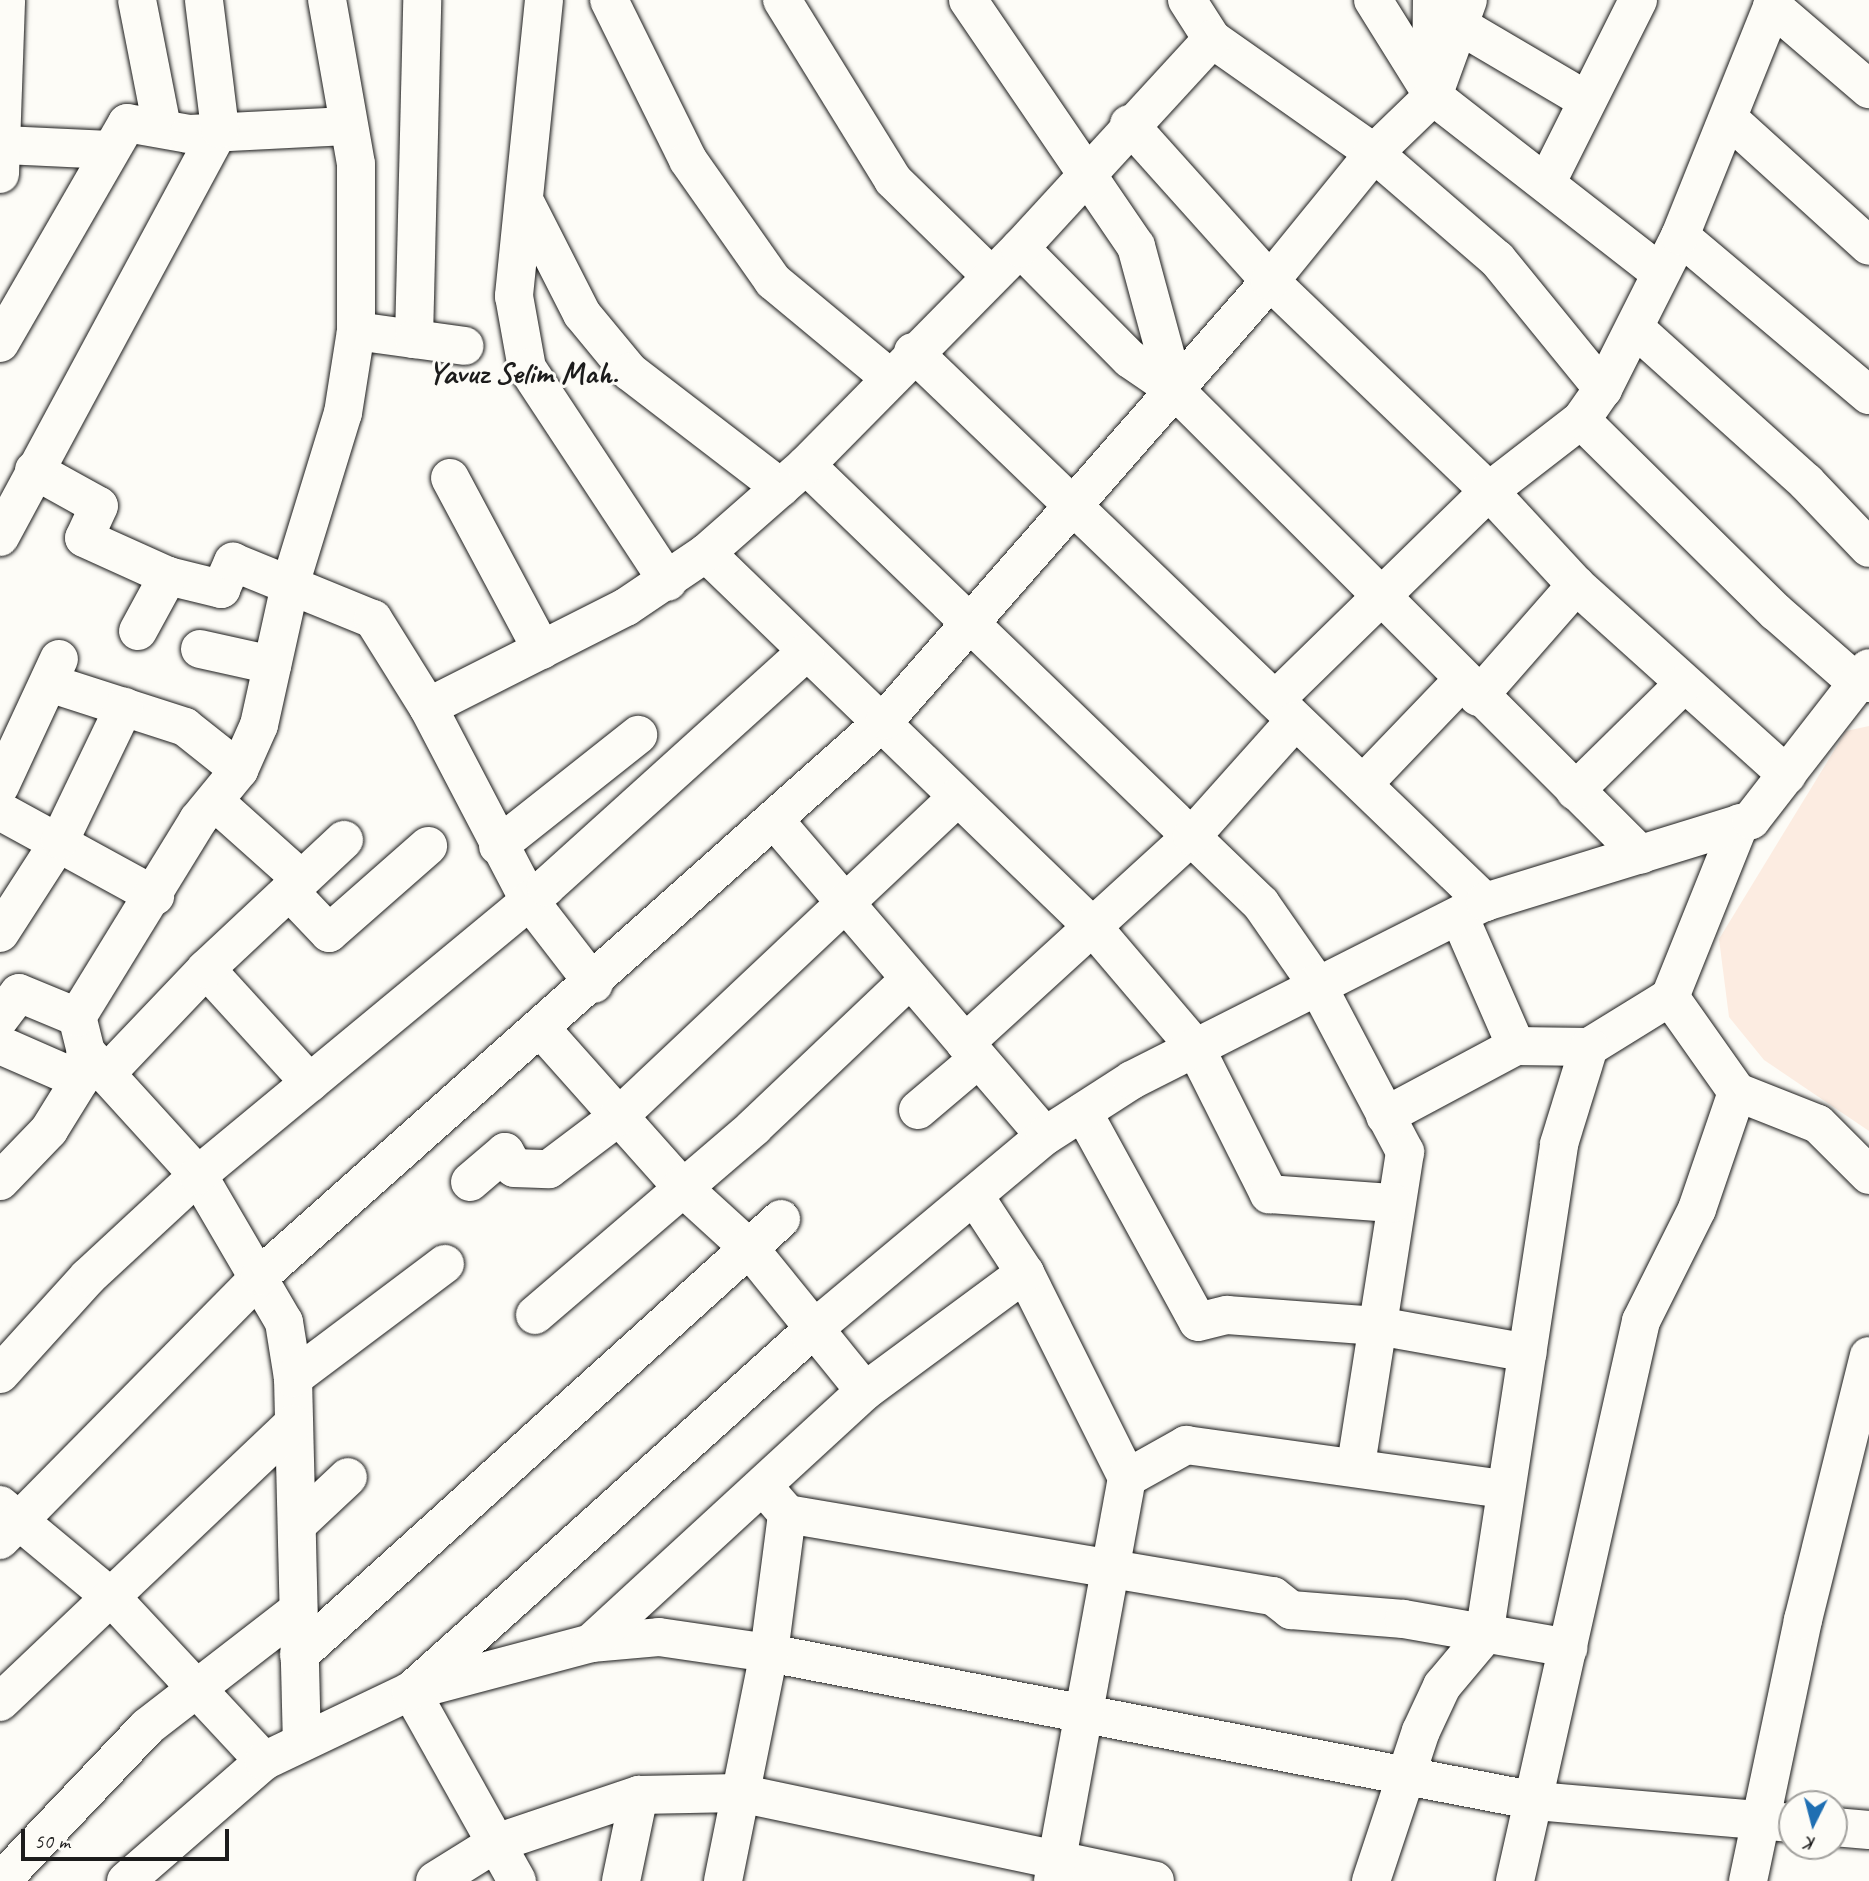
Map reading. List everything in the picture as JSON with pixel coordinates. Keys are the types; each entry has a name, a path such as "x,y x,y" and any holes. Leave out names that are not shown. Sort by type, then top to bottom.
{"street":[{"path":"137,0 162,128"},
{"path":"0,537 220,129 204,0"},
{"path":"0,1181 49,1130 87,1056 155,895 198,820 239,770 259,725 290,585 343,413 356,331 356,164 327,0"},
{"path":"414,339 422,0"},
{"path":"575,0 542,8 527,206 514,296 527,368 668,582"},
{"path":"609,0 688,160 773,281 901,365 1069,507 1365,782 1472,910 1516,1046"},
{"path":"782,0 893,180 990,275"},
{"path":"968,0 1091,174 1136,246 1175,390"},
{"path":"1186,0 1212,39 1374,153 1497,259 1603,389"},
{"path":"1373,0 1433,96 1548,180 1659,272"},
{"path":"1548,180 1638,0"},
{"path":"4,3 1,159 107,150"},
{"path":"918,1110 1092,926 1192,836 1285,710 1380,597 1489,491 1581,420 1603,389 1636,329 1659,272 1680,236 1773,3 1867,80"},
{"path":"1433,96 1427,28 1452,8 1586,100"},
{"path":"428,707 542,650 668,582 706,553 793,476 990,275 1020,248 1091,174 1129,124 1212,39"},
{"path":"264,1761 197,1683 112,1598 6,1522 260,1276 542,1031 776,822 885,720 974,621 1069,507 1270,281 1374,153 1433,96"},
{"path":"1728,118 1869,246"},
{"path":"0,342 107,150 127,123 189,134 220,129 348,127"},
{"path":"1129,124 1270,281 1489,491 1576,585 1682,686 1787,775"},
{"path":"527,206 582,314 630,372 793,476 974,621 1262,904 1316,983 1405,1152 1393,1203 1378,1326 1356,1466"},
{"path":"1680,236 1869,395"},
{"path":"1020,248 1130,359 1175,390 1470,690 1641,855"},
{"path":"1636,329 1797,473 1869,548"},
{"path":"356,331 465,346"},
{"path":"411,1691 814,1329 1045,1136 1195,1047 1316,983 1472,910 1751,820 1865,678 1581,420"},
{"path":"34,470 99,506 83,538 168,576 221,589 233,562 373,619 428,707 498,846 529,900 594,984"},
{"path":"450,478 542,650"},
{"path":"706,553 805,653 885,720 957,799 1092,926 1195,1047 1269,1194 1393,1203"},
{"path":"138,631 168,576"},
{"path":"1365,782 1470,690 1576,585"},
{"path":"200,649 272,665"},
{"path":"0,1374 88,1277 198,1175 529,900 805,653"},
{"path":"0,786 54,671 124,707 185,727 239,770"},
{"path":"1575,791 1682,686"},
{"path":"0,933 60,840 124,707"},
{"path":"498,846 638,735"},
{"path":"470,1182 505,1153 514,1168 549,1169 618,1117 957,799"},
{"path":"215,802 295,885 329,933 428,846"},
{"path":"0,811 60,840 155,895"},
{"path":"776,822 844,906 1045,1136"},
{"path":"1385,1116 1516,1046 1589,1047 1670,997 1740,822"},
{"path":"0,1045 87,1056 206,969 344,840"},
{"path":"206,969 310,1083"},
{"path":"536,1315 681,1186 754,1127 909,980"},
{"path":"0,1018 19,993 87,1056 198,1175 260,1276 284,1322 293,1378 299,1523 297,1611 302,1742"},
{"path":"1670,997 1737,1092 1818,1124 1869,1175"},
{"path":"542,1031 681,1186 749,1248 865,1391"},
{"path":"1371,1881 1403,1771 1442,1686 1484,1636 1559,1144 1589,1047"},
{"path":"1515,1881 1641,1321 1697,1209 1737,1092"},
{"path":"1083,1112 1198,1322 1227,1315 1378,1326 1528,1353"},
{"path":"975,1197 1025,1273 1127,1478 1055,1871"},
{"path":"299,1655 781,1219"},
{"path":"293,1378 444,1264"},
{"path":"591,1643 775,1500 865,1391 1025,1273"},
{"path":"1748,1881 1777,1821 1803,1620 1869,1356"},
{"path":"0,1702 293,1424"},
{"path":"1127,1478 1186,1445 1356,1466 1505,1489"},
{"path":"299,1523 348,1477"},
{"path":"775,1500 1110,1568 1273,1596 1291,1610 1404,1619 1484,1636 1568,1648"},
{"path":"723,1881 769,1653 775,1500"},
{"path":"1,1881 197,1683 297,1611"},
{"path":"126,1881 264,1761 411,1691 591,1643 659,1637 769,1653 1083,1710 1403,1771 1535,1801 1777,1821"},
{"path":"411,1691 517,1881"},
{"path":"435,1881 496,1843 639,1795 739,1793 1055,1871 1155,1881"},
{"path":"621,1881 639,1795"},
{"path":"1848,1828 1869,1830"}],"shaded area":[{"path":"1869,726 1869,1131 1764,1060 1729,1017 1719,939 1846,731"}],"district":[{"name":"Yavuz Selim Mah.","path":"523,373"}]}
